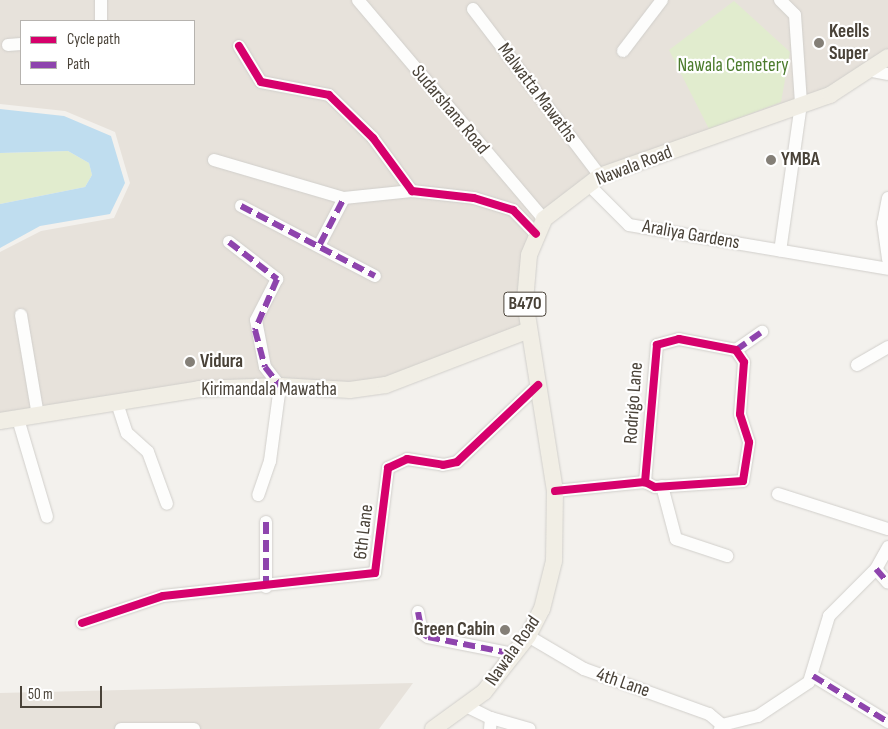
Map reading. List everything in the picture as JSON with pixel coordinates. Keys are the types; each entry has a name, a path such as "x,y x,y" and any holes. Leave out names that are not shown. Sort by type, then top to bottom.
{"main road":[{"name":"Nawala Road","path":"433,729 466,706 528,636 542,609 554,561 555,491 530,330 524,277 536,234 544,219 594,180 830,95 880,72 888,57"},
{"name":"Kirimandala Mawatha","path":"0,421 199,389 280,386 350,390 386,385 530,330"}],"street":[{"path":"101,0 101,20"},
{"name":"Sudarshana Road","path":"358,0 544,219"},
{"path":"623,52 662,0"},
{"path":"780,0 795,15 801,104 780,251"},
{"name":"Malwatta Mawaths","path":"473,9 594,180"},
{"path":"8,45 20,44"},
{"path":"239,46 260,82 328,95 373,138 412,191"},
{"path":"214,160 344,198 412,191 474,198 513,210 536,234"},
{"name":"Araliya Gardens","path":"594,180 629,225 888,269"},
{"path":"320,244 344,198"},
{"path":"888,198 884,208 888,260"},
{"path":"241,206 320,244 375,276"},
{"path":"229,242 277,279 255,330 265,366 280,386 270,461 258,495"},
{"path":"21,315 38,416"},
{"path":"555,491 645,482 662,486 700,482 736,485 747,476 749,442 740,414 744,362 736,350 762,332"},
{"name":"Rodrigo Lane","path":"645,482 657,345 679,340 736,350"},
{"path":"857,365 888,347"},
{"name":"6th Lane","path":"82,623 163,596 266,587 376,573 388,468 407,459 443,465 458,462 538,384"},
{"path":"117,403 127,433 148,452 167,504"},
{"path":"18,419 47,517"},
{"path":"662,486 676,539 727,556"},
{"path":"778,494 888,529"},
{"path":"266,522 266,587"},
{"path":"721,727 758,716 813,676 829,616 876,569 888,547"},
{"path":"876,569 888,583"},
{"path":"418,612 422,633 428,637 514,654"},
{"name":"4th Lane","path":"528,636 584,670 709,714 721,727"},
{"path":"813,676 888,722"},
{"path":"466,706 490,724 529,729"},
{"path":"121,729 194,729"}],"shaded area":[{"path":"0,0 888,0 888,49 869,67 828,90 598,172 540,216 524,328 385,382 242,383 0,416 0,252 41,231 114,218 130,183 115,132 65,111 0,104"},
{"path":"413,683 379,729 0,729 0,693"}],"green space":[{"name":"Nawala Cemetery","path":"734,1 790,52 781,102 709,129 669,50"},
{"path":"68,151 89,163 92,175 85,187 0,204 0,153"}],"water":[{"path":"0,109 64,116 111,136 125,183 110,214 40,226 0,248 0,204 85,187 92,175 89,163 68,151 0,153"}],"marked path":[{"path":"320,244 344,198"},
{"path":"241,206 375,276"},
{"path":"229,242 277,279 255,330 265,367 280,386"},
{"path":"736,350 762,332"},
{"path":"266,522 266,587"},
{"path":"876,569 888,583"},
{"path":"418,612 422,633 428,637 514,654"},
{"path":"813,676 888,722"}],"cycle path":[{"path":"239,46 261,82 329,95 373,138 412,191 474,198 513,210 536,234"},
{"path":"555,491 645,482 655,487 743,481 749,442 740,414 744,362 736,350 679,339 657,345 645,482"},
{"path":"82,623 163,596 375,573 388,468 407,459 443,465 457,462 538,385"}],"place":[{"name":"Keells Super","path":"819,43"},
{"name":"YMBA","path":"771,160"},
{"name":"Vidura","path":"190,362"},
{"name":"Green Cabin","path":"505,630"}]}
